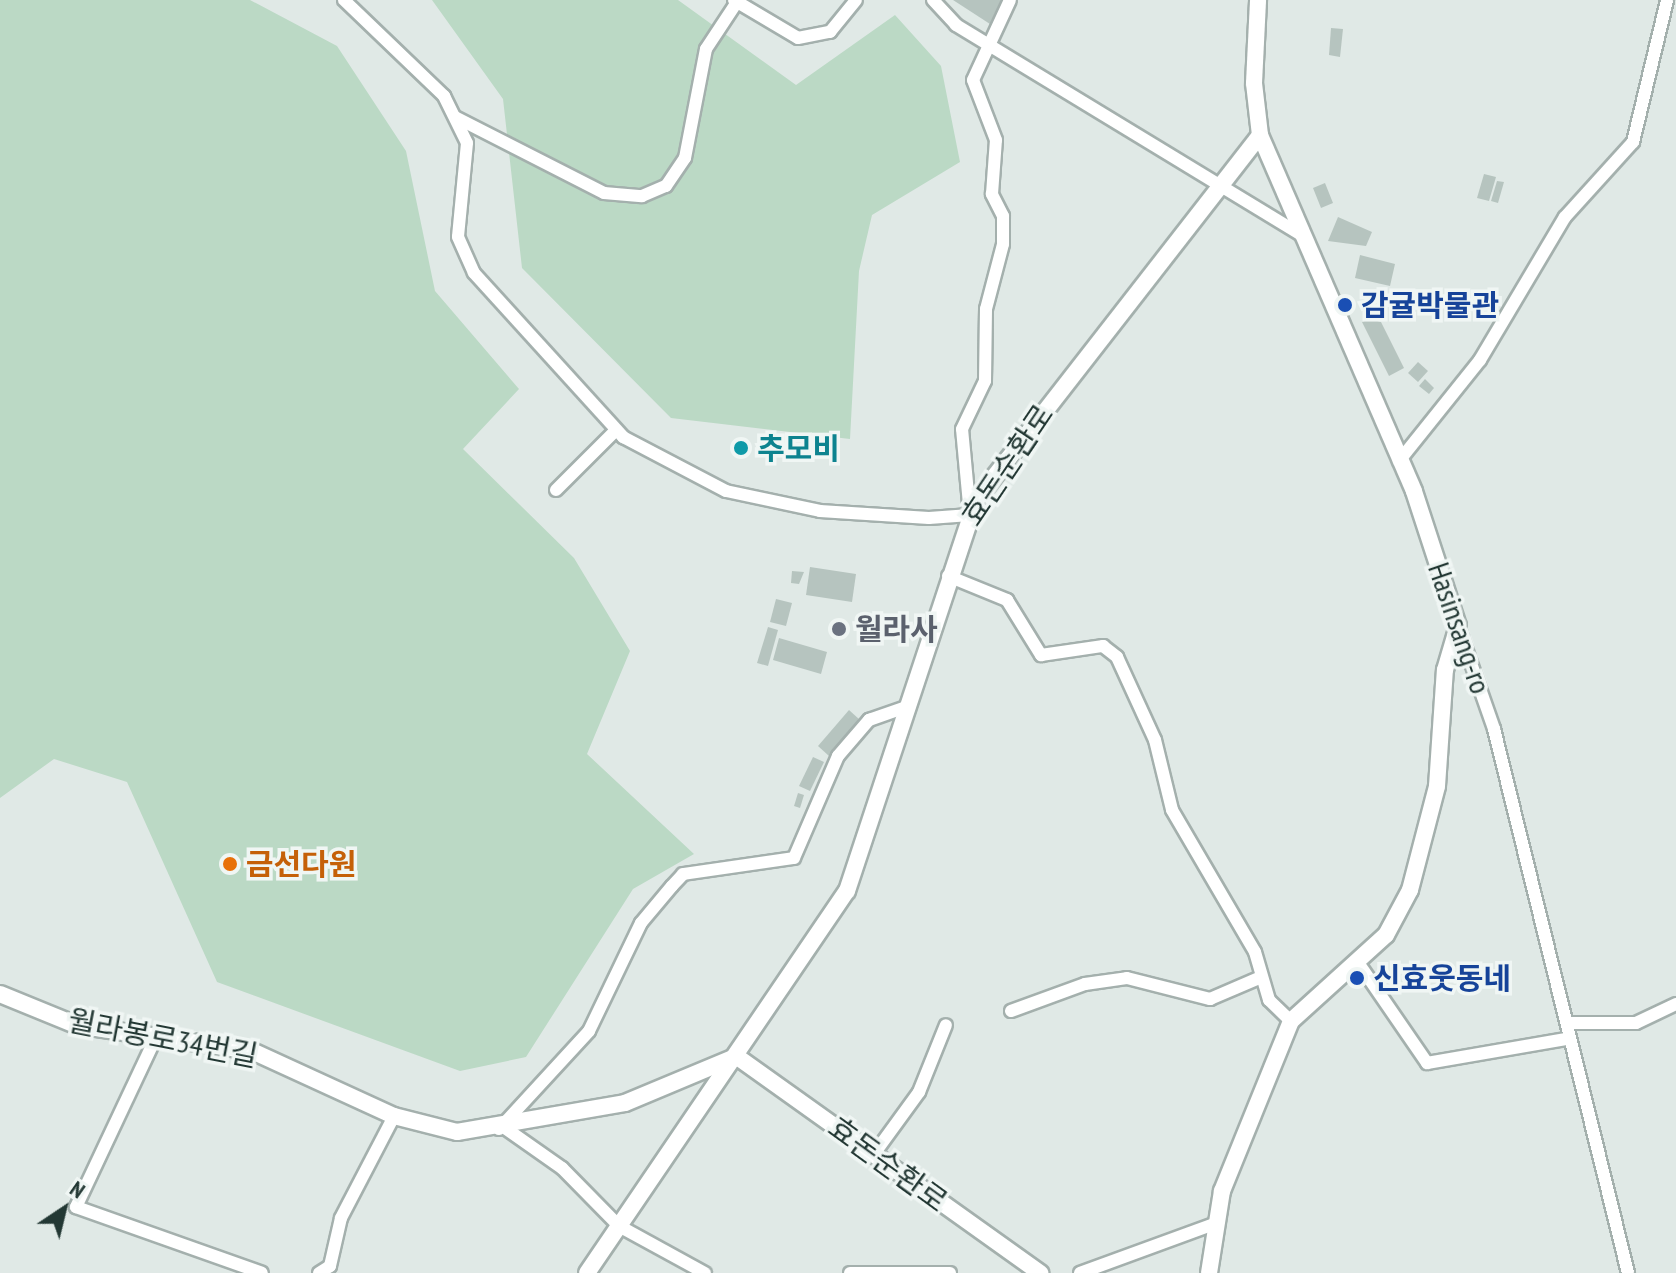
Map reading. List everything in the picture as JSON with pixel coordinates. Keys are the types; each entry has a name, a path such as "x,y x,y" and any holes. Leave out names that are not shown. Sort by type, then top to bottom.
{"street":[{"path":"344,0 444,96 467,143 458,237 474,273 616,430 726,491 820,511 970,515 962,429 985,381 986,309 1003,244 1003,216 992,194 996,140 973,80 1010,0"},
{"path":"454,116 604,193 642,196 666,186 685,158 706,49 736,1 798,38 830,32 856,0"},
{"path":"933,0 989,44 1223,183 1300,234"},
{"name":"Hasinsang-ro","path":"1258,0 1254,83 1260,135 1399,461 1494,729 1567,1023 1566,1039 1628,1273"},
{"path":"1399,461 1480,360 1565,217 1633,142 1667,0"},
{"name":"효돈순환로","path":"587,1273 847,891 970,515 1014,445 1260,135"},
{"path":"556,490 616,430"},
{"path":"948,576 1007,600 1041,655 1103,646 1117,657 1155,740 1172,810 1239,920 1259,978 1291,1021"},
{"path":"1209,1273 1222,1191 1291,1021 1386,935 1410,890 1437,786 1445,670 1458,626"},
{"path":"705,1273 619,1226 562,1168 502,1128 589,1031 641,923 683,874 794,858 838,756 869,720 909,706"},
{"path":"1357,961 1427,1063 1566,1039"},
{"path":"1011,1011 1085,984 1127,978 1210,999 1232,983 1259,978"},
{"name":"월라봉로34번길","path":"0,994 76,1025 252,1051 394,1116 457,1132 502,1128 625,1103 736,1056"},
{"path":"1567,1023 1636,1023 1676,1004"},
{"path":"874,1154 919,1092 946,1025"},
{"path":"156,1037 76,1207 262,1273"},
{"name":"효돈순환로","path":"736,1056 1034,1271"},
{"path":"319,1273 330,1266 341,1218 394,1116"},
{"path":"1080,1273 1217,1223"},
{"path":"850,1273 950,1273"}],"green space":[{"path":"0,0 250,0 337,46 406,151 435,291 519,389 463,449 574,558 630,651 587,754 694,854 633,889 526,1057 460,1071 217,982 127,782 54,759 0,798"},
{"path":"432,0 678,0 796,85 895,15 941,66 960,162 872,215 859,271 850,439 671,418 522,268 503,99"}],"building":[{"path":"953,0 1001,0 990,24"},
{"path":"1331,28 1343,29 1340,57 1329,55"},
{"path":"1484,174 1496,177 1489,201 1477,198"},
{"path":"1497,181 1504,182 1498,203 1491,201"},
{"path":"1325,183 1333,203 1321,208 1313,188"},
{"path":"1338,217 1372,232 1366,246 1328,241"},
{"path":"1360,255 1395,264 1390,286 1355,278"},
{"path":"1370,319 1381,322 1404,368 1389,376 1362,322"},
{"path":"1418,362 1428,371 1418,382 1408,373"},
{"path":"1425,379 1434,388 1429,394 1419,386"},
{"name":"월라사","path":"810,567 856,574 852,602 806,595"},
{"path":"792,571 804,572 799,584 791,583"},
{"path":"776,599 792,603 786,626 770,622"},
{"path":"768,627 778,630 768,666 757,663"},
{"path":"779,638 827,652 821,674 773,660"},
{"path":"849,710 860,720 829,756 818,746"},
{"path":"813,757 824,762 810,791 799,786"},
{"path":"798,793 804,795 800,808 794,806"}],"place":[{"name":"감귤박물관","path":"1345,305"},
{"name":"추모비","path":"741,448"},
{"name":"월라사","path":"839,629"},
{"name":"금선다원","path":"230,864"},
{"name":"신효웃동네","path":"1357,978"}]}
